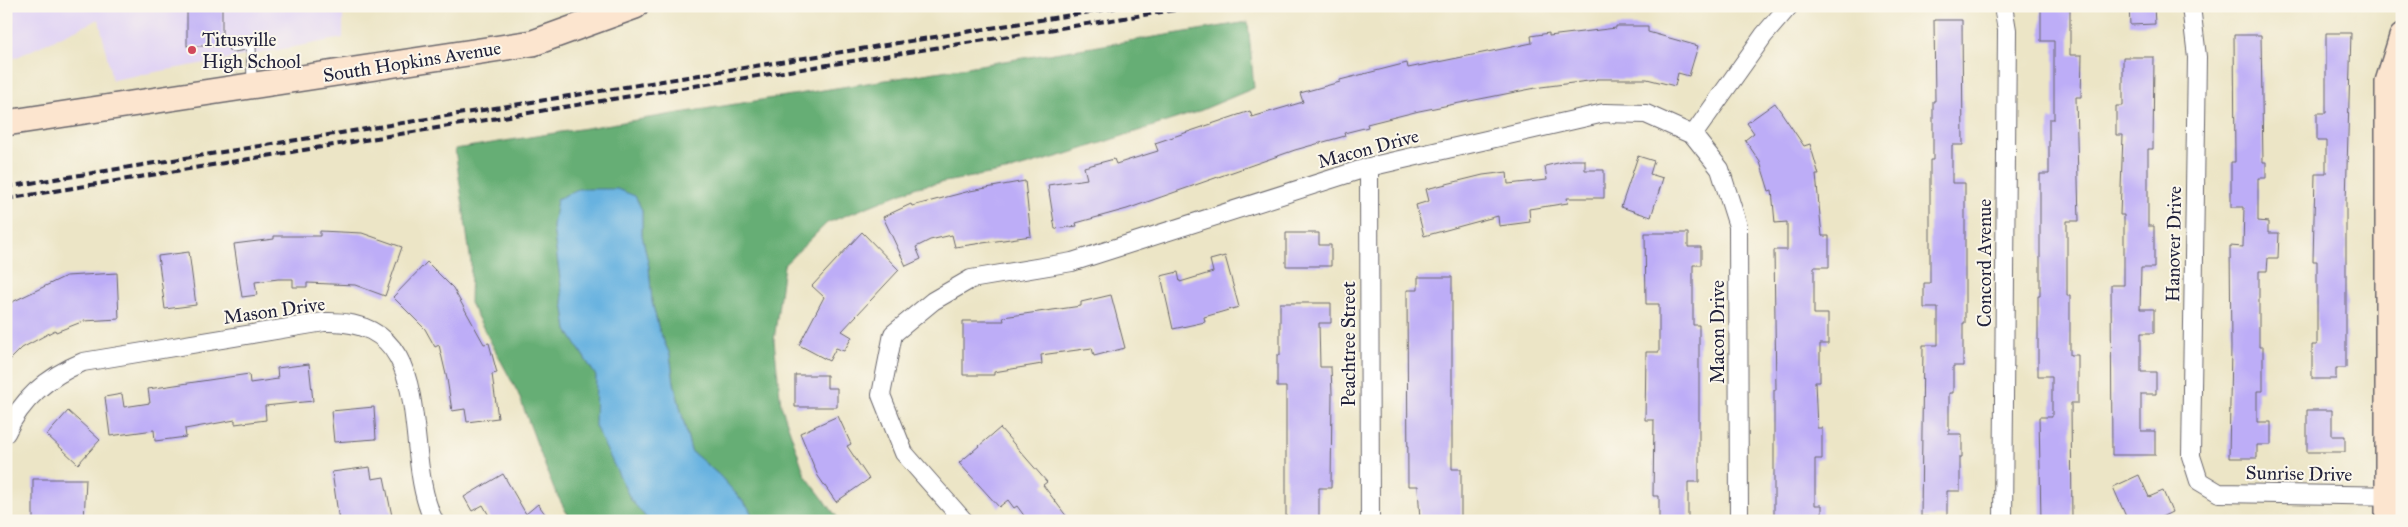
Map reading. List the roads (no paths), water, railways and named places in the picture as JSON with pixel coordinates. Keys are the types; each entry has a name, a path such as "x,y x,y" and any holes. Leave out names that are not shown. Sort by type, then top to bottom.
{"street":[{"name":"South Hopkins Avenue","path":"6,123 533,43 635,6"},
{"path":"1693,135 1764,35 1789,6"},
{"name":"Concord Avenue","path":"2003,6 2007,30 2003,521"},
{"name":"Hanover Drive","path":"2191,6 2197,57 2191,456 2199,481"},
{"path":"2393,505 2388,82 2402,37"},
{"name":"Macon Drive","path":"964,521 904,452 881,396 894,334 933,300 971,279 1072,262 1369,167 1604,112 1646,114 1693,135 1720,169 1738,226 1738,521"},
{"name":"Peachtree Street","path":"1369,167 1370,521"},
{"name":"Mason Drive","path":"6,433 23,404 41,385 54,376 83,362 324,322 346,323 376,332 396,352 402,362 409,388 426,497 434,521"},
{"name":"Sunrise Drive","path":"2199,481 2219,493 2393,505"}],"lane":[{"path":"233,47 251,44 252,86"}],"water":[{"path":"578,189 617,189 635,196 642,210 642,235 649,267 652,302 659,330 670,355 674,383 691,451 719,475 748,507 755,521 649,521 631,500 595,426 596,376 567,330 553,227 557,199"}],"railway":[{"path":"6,187 1127,6"},
{"path":"6,199 625,97 1200,6"}],"place":[{"name":"Titusville High School","path":"192,50"}]}
